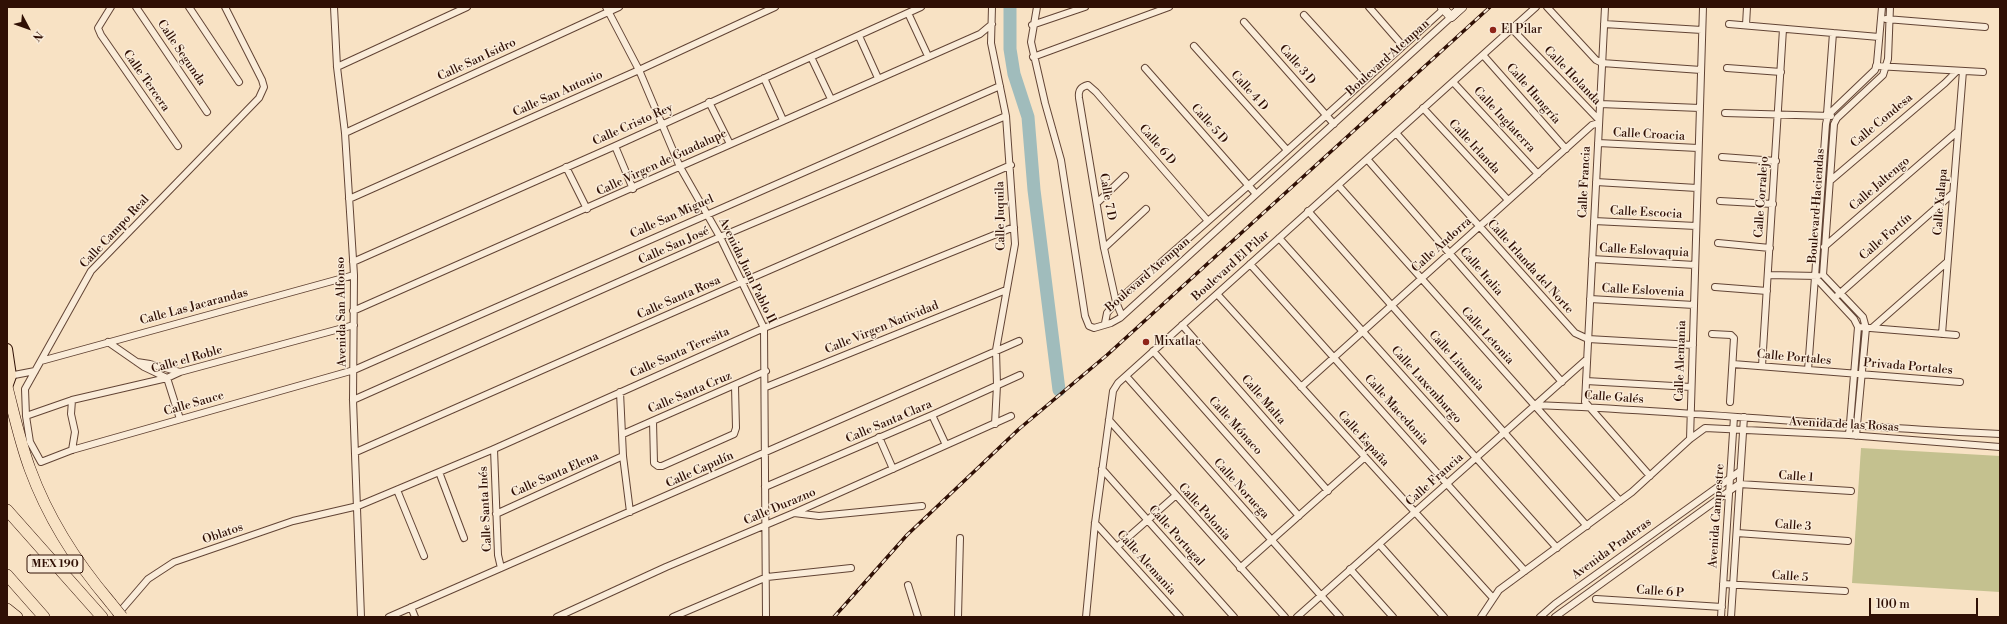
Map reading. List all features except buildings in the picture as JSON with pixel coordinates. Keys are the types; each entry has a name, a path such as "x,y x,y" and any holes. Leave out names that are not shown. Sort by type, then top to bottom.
{"highway":[{"path":"8,382 25,455 45,504 78,562 122,617"},
{"name":"MEX 190","path":"7,510 102,617"},
{"name":"MEX 190","path":"7,575 44,617"},
{"path":"7,609 17,617"}],"main road":[{"path":"7,349 8,382"}],"street":[{"name":"Calle Tercera","path":"111,7 98,28 101,35 178,146"},
{"name":"Calle Segunda","path":"136,7 207,112"},
{"path":"189,7 239,82"},
{"name":"Calle Campo Real","path":"41,462 30,442 26,416 26,389 40,361 91,271 259,98 264,87 262,80 225,7"},
{"name":"Avenida San Alfonso","path":"334,7 337,67 345,133 354,275 353,400 361,617"},
{"path":"337,67 467,7"},
{"name":"Calle San Isidro","path":"345,133 608,9 619,7"},
{"name":"Calle San Antonio","path":"349,199 639,70 775,7"},
{"name":"Calle Cristo Rey","path":"353,262 615,146 921,7"},
{"name":"Calle Juquila","path":"992,7 991,43 1006,116 1011,165 1015,244 996,350 997,385 995,424"},
{"path":"1037,7 1032,26 1031,42 1033,57 1060,160 1085,316 1089,326 1094,328 1105,323"},
{"path":"1032,26 1085,7"},
{"path":"1033,57 1169,7"},
{"path":"1369,7 1403,46"},
{"name":"Boulevard El Pilar","path":"1086,617 1102,469 1113,392 1118,383 1536,7"},
{"path":"1547,7 1596,60 1602,63 1701,70"},
{"name":"Calle Francia","path":"1590,407 1585,402 1605,7"},
{"name":"Calle Alemania","path":"1690,439 1702,7"},
{"path":"1746,26 1747,7"},
{"path":"1827,114 1872,73 1876,66 1882,7"},
{"path":"1725,113 1778,115 1827,114 1837,118 1879,80 1887,67 1890,7"},
{"path":"1444,8 1451,17"},
{"name":"Boulevard Atempan","path":"1444,8 1249,185 1116,302 1107,313 1105,323 1115,321 1122,316 1334,124 1459,8"},
{"name":"Avenida Juan Pablo II","path":"608,9 639,70 680,167 720,237 764,328 766,371 764,525 767,577 766,617"},
{"path":"908,13 928,56"},
{"path":"1304,15 1364,81"},
{"path":"1881,19 1985,27"},
{"name":"Calle 3 D","path":"1244,22 1334,124"},
{"name":"Calle Virgen de Guadalupe","path":"353,311 633,189 783,120 980,34 992,24"},
{"path":"1604,24 1702,30"},
{"path":"1729,24 1879,37"},
{"name":"Calle Holanda","path":"1512,29 1599,122"},
{"name":"Calle Corralejo","path":"1762,366 1776,161 1783,29"},
{"name":"Boulevard Haciendas","path":"1833,33 1815,277 1857,323 1858,327"},
{"path":"980,34 991,43"},
{"path":"859,36 878,78"},
{"name":"Calle 4 D","path":"1194,46 1287,150"},
{"name":"Calle Hungría","path":"1483,55 1566,149"},
{"path":"811,57 831,99"},
{"path":"1876,66 1983,72"},
{"name":"Calle 5 D","path":"1145,68 1256,194"},
{"path":"1727,68 1781,72"},
{"name":"Calle Xalapa","path":"1942,334 1946,262 1958,131 1960,71"},
{"name":"Calle Condesa","path":"1821,188 1960,71"},
{"path":"764,78 783,120"},
{"name":"Calle Inglaterra","path":"1453,82 1538,174"},
{"name":"Calle 7 D","path":"1088,85 1083,86 1078,94 1104,248 1116,302 1122,316"},
{"name":"Calle 6 D","path":"1088,85 1096,92 1208,221"},
{"name":"Calle San Miguel","path":"354,370 1000,86"},
{"path":"710,102 730,144"},
{"path":"1600,104 1700,108"},
{"name":"Calle Irlanda","path":"1423,108 1508,200"},
{"name":"Calle San José","path":"353,400 720,237 1006,116"},
{"name":"Boulevard Haciendas","path":"1837,118 1834,124 1823,275 1863,318 1869,328"},
{"name":"Calle Andorra","path":"1301,387 1592,125 1599,122"},
{"name":"Calle Jaltengo","path":"1817,253 1958,131"},
{"name":"Calle Irlanda del Norte","path":"1396,133 1575,333 1588,339"},
{"name":"Calle Croacia","path":"1598,143 1698,148"},
{"path":"615,146 633,189"},
{"path":"1722,157 1776,161"},
{"name":"Calle Italia","path":"1367,159 1562,382"},
{"name":"Calle Santa Rosa","path":"356,452 1011,165"},
{"path":"566,167 587,209"},
{"path":"1097,203 1125,176"},
{"path":"1596,182 1697,188"},
{"name":"Calle Letonia","path":"1338,185 1620,501"},
{"name":"Calle Fortín","path":"1834,298 1952,194"},
{"path":"1720,201 1773,204"},
{"path":"1104,248 1146,209"},
{"name":"Calle Lituania","path":"1308,212 1587,526"},
{"name":"Calle Escocia","path":"1594,221 1696,226"},
{"name":"Calle Santa Teresita","path":"358,506 494,449 764,328 1014,227"},
{"name":"Calle Luxemburgo","path":"1279,238 1557,548"},
{"path":"1718,243 1770,248"},
{"name":"Calle Eslovaquia","path":"1592,259 1695,265"},
{"path":"1856,436 1862,374 1869,328 1946,262"},
{"name":"Calle Macedonia","path":"1250,264 1525,571"},
{"name":"Calle Las Jacarandas","path":"40,361 354,275"},
{"path":"1768,275 1815,277 1823,275"},
{"path":"1808,370 1815,277"},
{"path":"1715,287 1767,291"},
{"name":"Calle Virgen Natividad","path":"766,387 1006,290"},
{"name":"Calle España","path":"1217,294 1492,598"},
{"name":"Calle Eslovenia","path":"1590,299 1694,305"},
{"name":"Calle el Roble","path":"26,416 72,400 167,378 180,372 354,325"},
{"name":"Calle Malta","path":"1182,325 1328,490"},
{"path":"1849,435 1858,327 1956,335"},
{"path":"1712,334 1731,335 1734,338 1730,402"},
{"path":"1588,339 1693,345"},
{"name":"Calle Capulín","path":"389,617 1019,341"},
{"path":"108,342 137,362 167,378 180,419"},
{"name":"Calle Mónaco","path":"1153,351 1299,516"},
{"name":"Calle Francia","path":"1297,617 1587,359"},
{"path":"137,362 180,372"},
{"name":"Calle Portales","path":"1732,364 1854,374"},
{"name":"Calle Sauce","path":"41,462 72,450 354,370"},
{"path":"8,382 35,371"},
{"name":"Calle Santa Cruz","path":"623,434 735,386 766,371"},
{"name":"Privada Portales","path":"1854,374 1960,382"},
{"name":"Calle Santa Clara","path":"765,487 932,415 1020,375"},
{"name":"Calle Noruega","path":"1126,376 1340,617"},
{"path":"1586,381 1691,387"},
{"path":"653,421 654,463 658,466 662,466 734,434 736,428 735,386"},
{"path":"620,392 623,456 630,512"},
{"path":"72,400 71,414 75,432 72,450"},
{"name":"Calle Galés","path":"1535,405 1691,413"},
{"path":"1590,407 1650,476"},
{"name":"Avenida de las Rosas","path":"1691,413 1911,430 2000,434"},
{"path":"932,415 946,445"},
{"name":"Calle Durazno","path":"557,617 666,567 794,513 1011,416"},
{"name":"Avenida Campestre","path":"1722,617 1734,417"},
{"name":"Avenida Campestre","path":"1731,617 1744,417"},
{"name":"Calle Polonia","path":"1109,420 1175,496 1285,617"},
{"name":"Avenida de las Rosas","path":"1690,439 1706,428 1849,435 2000,446"},
{"path":"880,437 894,469"},
{"path":"1481,617 1492,598 1499,590 1620,501 1690,439"},
{"name":"Calle Santa Inés","path":"494,449 498,554 502,568"},
{"name":"Calle Santa Elena","path":"496,514 623,456"},
{"path":"1240,568 1365,457"},
{"name":"Calle Portugal","path":"1102,469 1234,617"},
{"name":"Avenida Praderas","path":"1540,617 1555,604 1740,471"},
{"path":"439,472 464,538"},
{"name":"Avenida Praderas","path":"1555,617 1739,484"},
{"name":"Calle 1","path":"1739,484 1851,491"},
{"path":"397,490 424,556"},
{"path":"1117,548 1175,496"},
{"path":"1698,501 1703,510"},
{"name":"Oblatos","path":"115,617 148,579 174,562 293,521 358,506"},
{"path":"794,513 819,516 922,506"},
{"name":"Calle Alemania","path":"1095,523 1180,617"},
{"name":"Calle 3","path":"1736,532 1848,541"},
{"path":"958,617 960,538"},
{"path":"1379,544 1444,617"},
{"path":"673,617 767,577 851,568"},
{"path":"1350,569 1393,617"},
{"name":"Calle 5","path":"1724,584 1845,591"},
{"path":"908,585 918,617"},
{"name":"Calle 6 P","path":"1596,599 1722,607"},
{"path":"411,607 415,617"}],"shaded area":[{"path":"1861,448 2000,456 2000,592 1852,583"}],"waterway":[{"path":"1010,7 1010,49 1014,74 1028,117 1034,190 1059,390"}],"railway":[{"path":"834,617 907,535 1019,429 1107,355 1490,7"}],"place":[{"name":"El Pilar","path":"1493,30"},
{"name":"Mixatlac","path":"1146,342"}]}
